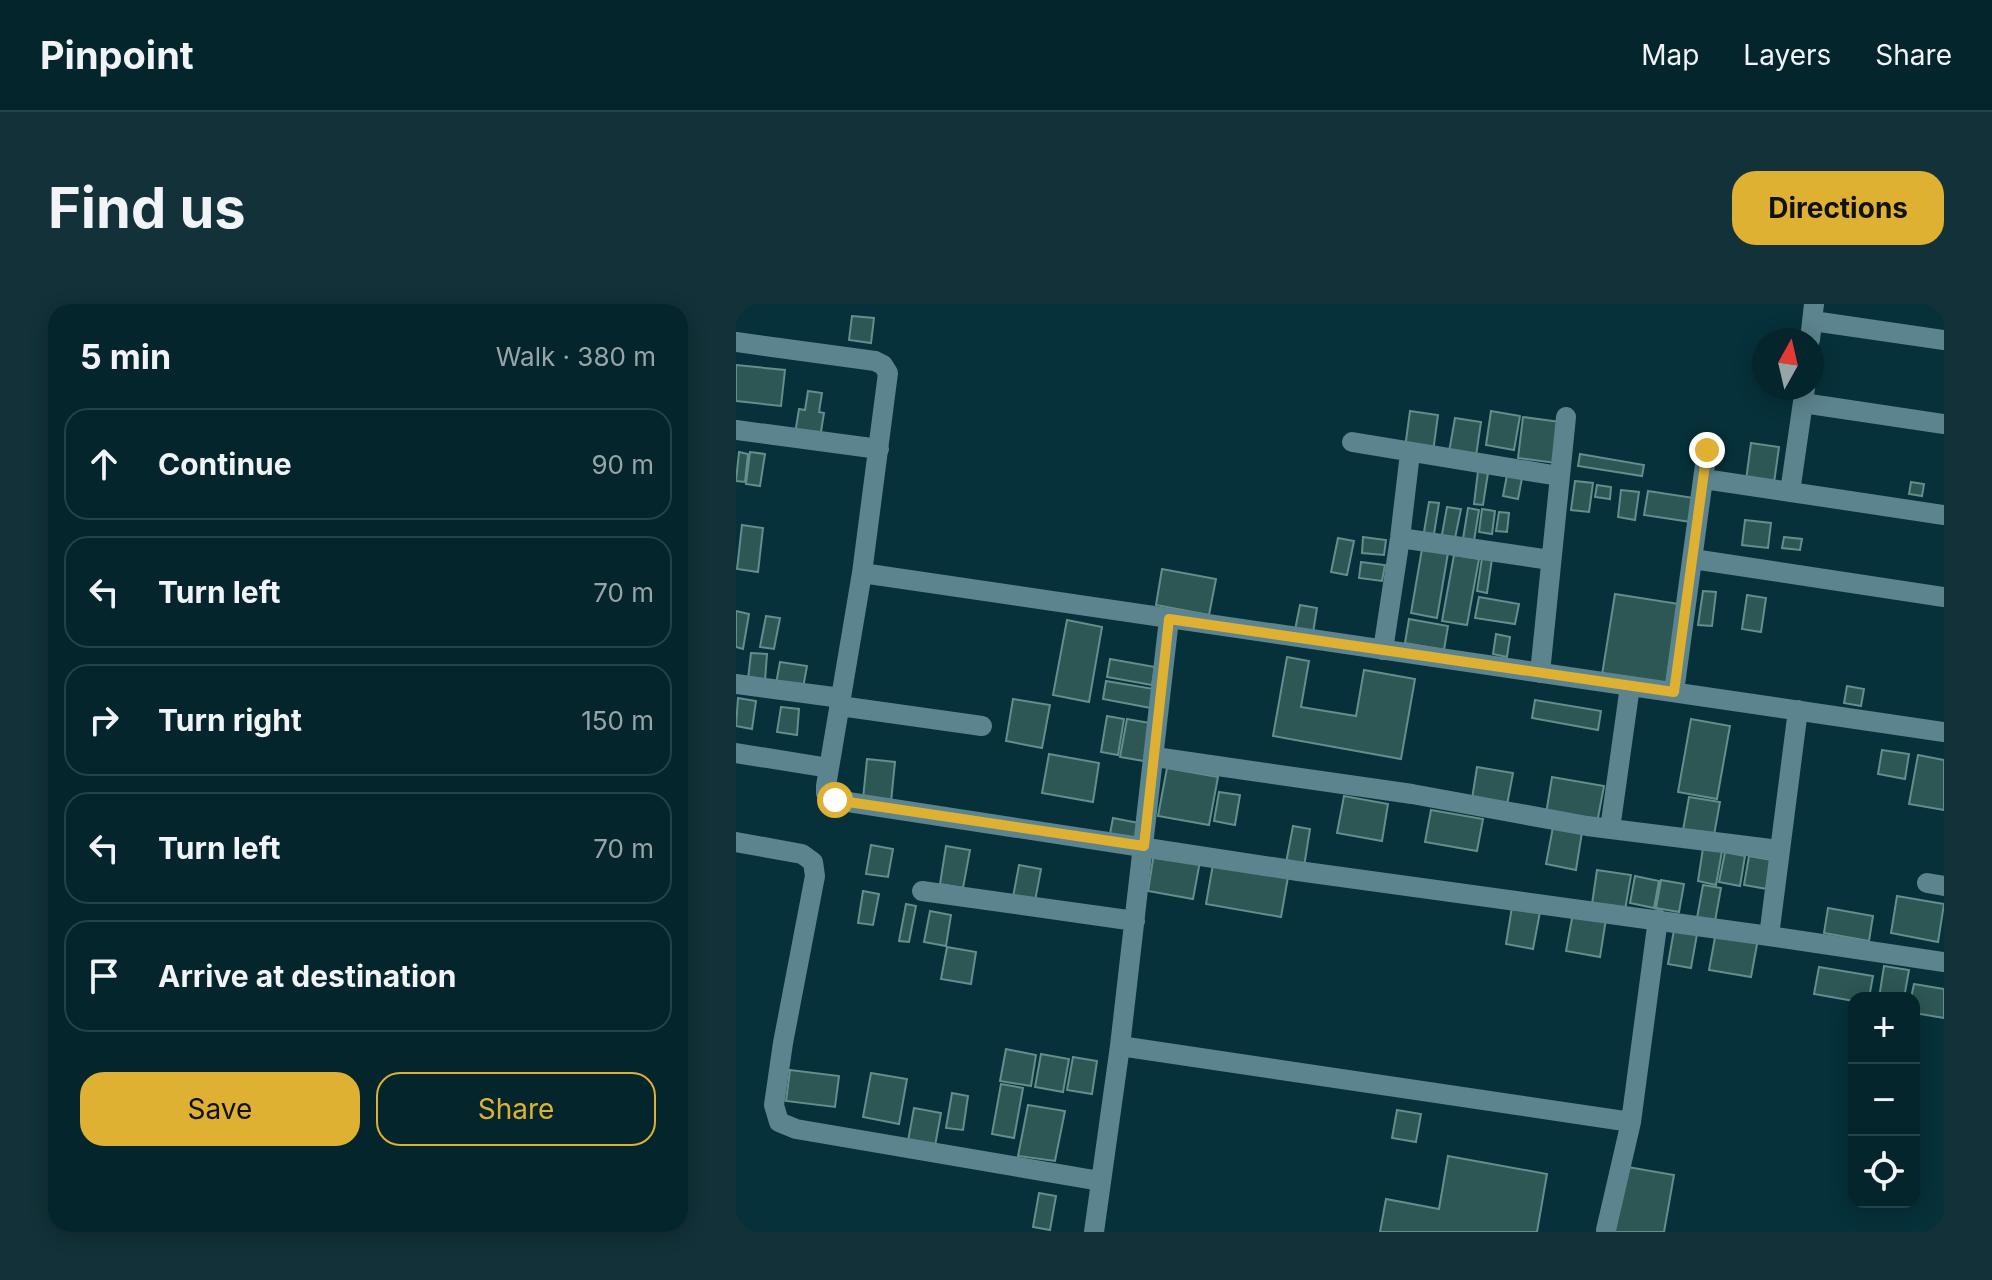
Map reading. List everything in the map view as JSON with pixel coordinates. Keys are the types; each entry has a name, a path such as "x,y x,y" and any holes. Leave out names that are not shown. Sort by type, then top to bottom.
{"street":[{"path":"1812,322 1944,340"},
{"path":"736,342 875,361 883,365 888,373 862,573 829,768 826,793 835,800 1298,871 1658,919 1944,962"},
{"path":"1824,399 1944,424"},
{"path":"1790,492 1803,400"},
{"path":"1540,673 1566,417"},
{"path":"736,430 879,449"},
{"path":"1352,442 1559,476"},
{"path":"1674,692 1707,450"},
{"path":"1383,650 1410,453"},
{"path":"1704,479 1944,515"},
{"path":"1400,538 1550,560"},
{"path":"1693,559 1944,597"},
{"path":"862,573 1944,732"},
{"path":"1094,1232 1120,1046 1169,619"},
{"path":"736,684 982,726"},
{"path":"1610,829 1630,686"},
{"path":"1769,936 1798,710"},
{"path":"736,753 829,768"},
{"path":"1155,757 1412,794 1610,829 1779,850"},
{"path":"736,842 802,854 813,862 815,876 774,1105 779,1122 796,1129 1100,1181"},
{"path":"922,891 1135,921"},
{"path":"1606,1230 1631,1122 1658,919"},
{"path":"1120,1046 1631,1122"}],"building":[{"path":"852,316 874,318 871,343 849,340"},
{"path":"736,365 785,370 781,406 736,401"},
{"path":"808,391 822,393 819,412 824,413 820,438 795,434 799,409 805,410"},
{"path":"1410,411 1438,415 1433,452 1405,448"},
{"path":"1491,411 1520,416 1514,450 1486,445"},
{"path":"1523,417 1561,422 1556,463 1518,458"},
{"path":"1455,418 1481,422 1476,456 1449,452"},
{"path":"1751,443 1779,447 1774,483 1746,480"},
{"path":"739,452 748,454 745,482 736,481"},
{"path":"750,452 765,454 760,486 746,484"},
{"path":"1580,454 1644,465 1642,476 1578,466"},
{"path":"1478,471 1488,473 1483,505 1474,504"},
{"path":"1507,475 1522,478 1518,499 1503,496"},
{"path":"1575,481 1593,483 1589,512 1571,510"},
{"path":"1911,482 1924,484 1922,496 1909,494"},
{"path":"1597,485 1611,487 1610,499 1595,497"},
{"path":"1621,490 1639,492 1635,520 1618,517"},
{"path":"1648,491 1694,498 1691,522 1644,515"},
{"path":"1429,502 1439,503 1433,540 1423,538"},
{"path":"1447,507 1461,509 1454,543 1441,540"},
{"path":"1468,508 1479,510 1473,547 1462,545"},
{"path":"1482,509 1495,511 1492,534 1479,532"},
{"path":"1499,512 1509,513 1507,532 1496,531"},
{"path":"1745,520 1771,523 1768,548 1742,545"},
{"path":"742,525 763,528 758,572 737,569"},
{"path":"1363,537 1386,540 1384,555 1362,553"},
{"path":"1784,537 1802,539 1800,550 1782,548"},
{"path":"1338,538 1354,541 1347,575 1331,572"},
{"path":"1422,549 1448,553 1437,618 1411,613"},
{"path":"1454,555 1479,559 1467,625 1442,621"},
{"path":"1482,558 1492,559 1487,593 1477,591"},
{"path":"1361,562 1385,565 1382,581 1359,578"},
{"path":"1162,569 1216,579 1209,615 1156,605"},
{"path":"1703,591 1716,592 1712,626 1698,625"},
{"path":"1615,594 1679,604 1666,685 1602,675"},
{"path":"1747,595 1766,598 1761,632 1742,629"},
{"path":"1479,597 1519,604 1515,624 1475,618"},
{"path":"1300,605 1317,608 1313,633 1295,630"},
{"path":"736,611 749,614 743,649 736,647"},
{"path":"766,616 780,618 774,649 760,647"},
{"path":"1409,619 1448,626 1444,650 1405,643"},
{"path":"1067,620 1102,627 1089,702 1053,695"},
{"path":"1496,634 1510,637 1507,657 1493,654"},
{"path":"751,653 767,654 765,681 748,679"},
{"path":"1287,657 1309,661 1301,707 1356,716 1364,670 1415,679 1401,759 1273,736"},
{"path":"1110,659 1155,667 1152,685 1107,677"},
{"path":"780,662 807,666 803,688 776,684"},
{"path":"1106,681 1154,689 1151,708 1103,699"},
{"path":"1847,686 1864,689 1861,706 1844,703"},
{"path":"738,698 756,701 752,729 736,726"},
{"path":"1013,699 1050,705 1042,748 1006,741"},
{"path":"1535,700 1601,711 1598,730 1532,718"},
{"path":"781,707 799,709 797,735 777,732"},
{"path":"1107,716 1124,719 1118,755 1101,752"},
{"path":"1127,719 1150,723 1144,761 1120,757"},
{"path":"1691,719 1730,726 1717,799 1678,792"},
{"path":"1882,750 1909,754 1905,779 1878,774"},
{"path":"1049,754 1099,763 1093,802 1042,793"},
{"path":"1918,755 1944,760 1944,810 1909,804"},
{"path":"867,759 895,762 891,802 863,799"},
{"path":"1477,767 1513,773 1507,805 1472,799"},
{"path":"1167,768 1218,777 1209,825 1158,816"},
{"path":"1552,777 1604,786 1597,823 1546,814"},
{"path":"1219,792 1240,795 1235,825 1214,821"},
{"path":"1344,796 1388,804 1382,841 1337,833"},
{"path":"1689,797 1720,802 1714,835 1683,830"},
{"path":"1431,810 1483,819 1477,851 1425,842"},
{"path":"1113,818 1144,824 1140,844 1109,839"},
{"path":"1293,826 1310,829 1304,867 1286,863"},
{"path":"1553,827 1582,832 1576,870 1546,864"},
{"path":"871,845 893,849 888,877 866,874"},
{"path":"946,846 970,850 963,888 940,884"},
{"path":"1703,848 1722,851 1716,885 1698,881"},
{"path":"1725,852 1745,856 1740,886 1719,882"},
{"path":"1154,853 1200,861 1193,899 1148,891"},
{"path":"1749,856 1772,860 1767,889 1744,885"},
{"path":"1213,864 1288,877 1281,917 1206,904"},
{"path":"1019,865 1041,869 1035,901 1013,897"},
{"path":"1597,870 1631,875 1625,910 1592,904"},
{"path":"1635,876 1659,881 1654,908 1630,903"},
{"path":"1661,880 1684,884 1679,912 1656,908"},
{"path":"1703,885 1721,888 1715,921 1697,918"},
{"path":"863,891 879,894 873,925 858,923"},
{"path":"1897,896 1944,904 1938,942 1891,933"},
{"path":"906,904 916,906 909,942 899,941"},
{"path":"1512,907 1540,912 1533,949 1506,944"},
{"path":"1828,908 1873,916 1869,941 1824,933"},
{"path":"930,911 951,915 946,946 924,942"},
{"path":"1573,913 1606,919 1600,957 1566,951"},
{"path":"1674,930 1697,934 1691,968 1668,964"},
{"path":"1716,932 1758,939 1751,977 1709,970"},
{"path":"947,947 976,952 971,984 941,979"},
{"path":"1884,966 1909,970 1905,992 1880,992"},
{"path":"1819,967 1873,976 1870,992 1848,992 1848,1000 1814,994"},
{"path":"1914,984 1944,989 1944,1018 1920,1014 1920,992 1912,992"},
{"path":"1006,1049 1036,1055 1031,1086 1000,1081"},
{"path":"1041,1054 1069,1059 1063,1092 1035,1087"},
{"path":"1073,1057 1097,1061 1092,1094 1067,1090"},
{"path":"790,1070 839,1076 835,1107 786,1101"},
{"path":"871,1073 907,1079 899,1124 863,1117"},
{"path":"1001,1084 1023,1088 1014,1138 992,1134"},
{"path":"952,1093 968,1096 963,1130 946,1128"},
{"path":"1028,1105 1065,1111 1055,1161 1018,1156"},
{"path":"914,1108 941,1113 935,1146 908,1141"},
{"path":"1397,1110 1421,1114 1416,1142 1392,1138"},
{"path":"1448,1156 1547,1174 1537,1232 1380,1232 1386,1199 1439,1209"},
{"path":"1622,1166 1674,1175 1664,1232 1612,1232"},
{"path":"1039,1193 1056,1196 1050,1230 1033,1227"}],"route":[{"path":"835,800 1144,846 1169,619 1674,692 1707,450"}]}
